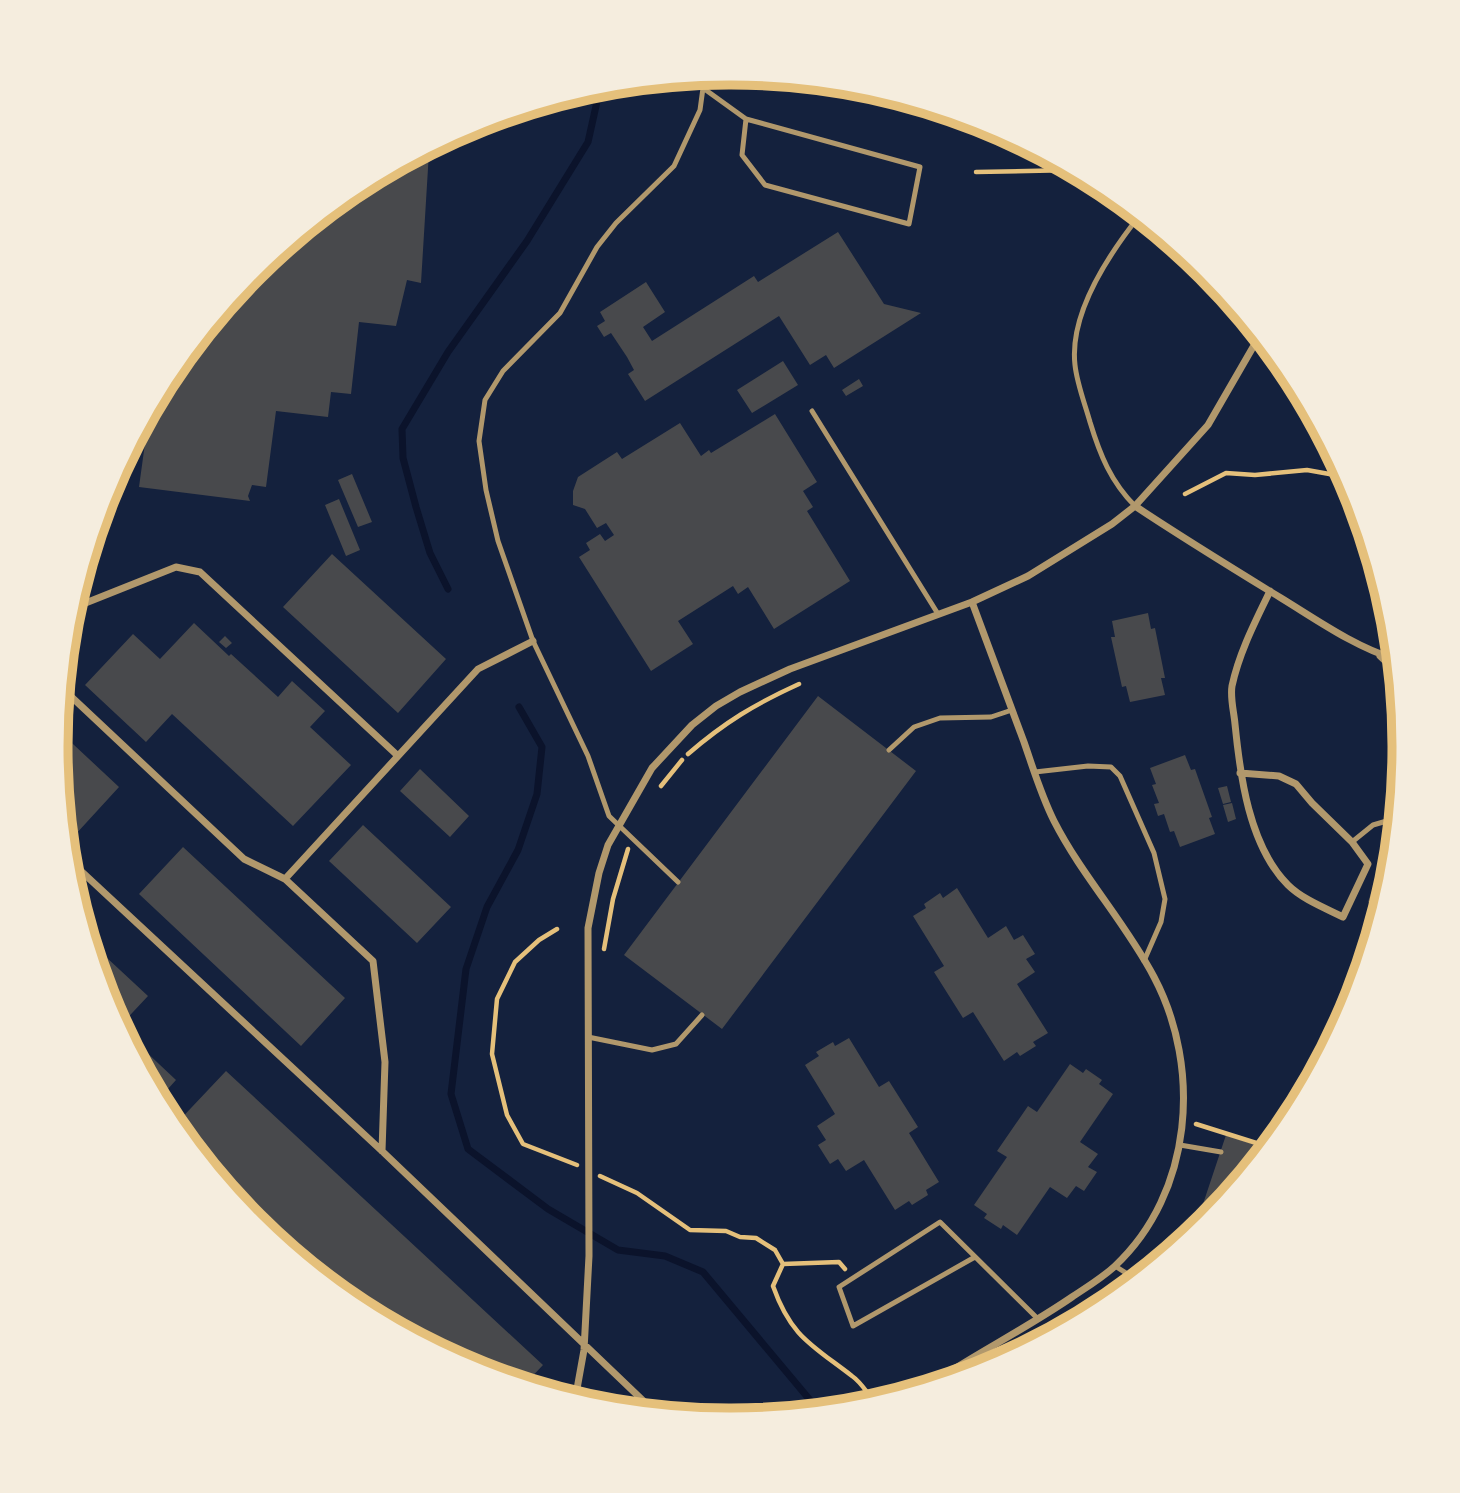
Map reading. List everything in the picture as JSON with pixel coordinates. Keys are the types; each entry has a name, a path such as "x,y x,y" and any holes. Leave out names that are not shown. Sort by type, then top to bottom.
{"street":[{"path":"577,1390 584,1350 589,1269 588,928 599,873 608,845 652,768 675,741 716,706 752,686 790,669 972,603 1028,576 1112,524 1135,506 1208,425 1255,344"},
{"path":"1135,506 1205,553 1385,656"},
{"path":"84,603 176,567 200,572 397,755"},
{"path":"1240,773 1279,776 1296,784 1352,842 1368,864 1343,917 1289,886 1276,870 1261,846 1240,773 1231,690 1248,639 1270,591"},
{"path":"959,1367 1038,1320 1115,1266 1130,1250 1150,1221 1165,1191 1180,1145 1184,1112 1178,1038 1154,977 1065,842 1044,797 972,603"},
{"path":"285,878 478,669 533,641"},
{"path":"1377,653 1386,662"},
{"path":"71,696 244,859 285,878 373,961 385,1062 382,1151"},
{"path":"80,870 382,1151 646,1403"}],"lane":[{"path":"678,882 609,816 588,756 533,641 499,541 486,490 479,441 485,400 503,371 560,313 597,247 616,223 674,166 700,110 703,88 746,119 920,167 909,224 765,185 742,155 746,119"},
{"path":"1134,222 1111,253 1091,290 1075,347 1075,365 1097,445 1109,475 1135,506"},
{"path":"812,411 938,614"},
{"path":"889,750 914,727 940,718 991,717 1012,710"},
{"path":"1035,772 1088,766 1111,767 1119,776 1154,853 1165,898 1161,922 1144,961"},
{"path":"1352,842 1373,825 1387,821"},
{"path":"588,1037 652,1050 676,1044 702,1015"},
{"path":"1180,1145 1221,1152"},
{"path":"975,1257 853,1326 839,1286 940,1222 975,1257 1038,1320"},
{"path":"1115,1266 1129,1275"},
{"path":"985,1351 987,1356"}],"path":[{"path":"976,172 1056,170"},
{"path":"1185,494 1226,473 1255,475 1307,470 1333,475"},
{"path":"659,788 688,754 723,724 755,704 799,684"},
{"path":"604,959 612,899 632,838"},
{"path":"557,929 539,940 515,962 497,999 492,1054 507,1115 523,1144 551,1153 636,1193 691,1230 726,1231 740,1237 756,1238 775,1250 783,1264"},
{"path":"1196,1125 1259,1144"},
{"path":"783,1264 839,1262 853,1277"},
{"path":"783,1264 773,1286 790,1323 816,1351 854,1377 868,1394"}],"building":[{"path":"429,157 421,283 407,280 396,326 359,322 351,394 331,392 328,417 276,411 266,487 252,485 248,496 250,501 139,487 146,436 180,379 205,344 232,310 262,279 327,221 362,196"},
{"path":"838,232 884,304 921,313 834,368 826,355 810,365 779,316 645,401 628,374 634,370 627,357 611,333 604,337 597,326 605,321 600,312 646,282 665,312 643,327 652,341 754,276 758,282"},
{"path":"783,361 798,385 752,413 737,390"},
{"path":"859,379 863,386 846,396 842,390"},
{"path":"775,414 817,482 803,491 813,507 807,511 850,581 774,629 748,587 738,594 733,586 678,621 693,644 651,671 579,557 590,550 586,543 600,534 605,541 614,535 606,523 597,528 585,509 573,505 573,491 578,477 617,452 622,459 680,423 701,456 709,450 711,453"},
{"path":"352,474 372,522 358,527 338,480"},
{"path":"339,499 360,550 346,556 325,505"},
{"path":"332,554 446,659 398,713 283,607"},
{"path":"1148,613 1151,629 1155,628 1165,678 1161,678 1165,695 1130,702 1126,686 1122,687 1111,637 1115,637 1112,621"},
{"path":"194,623 278,697 292,681 325,711 310,727 351,765 293,826 172,714 146,742 85,685 133,634 160,659"},
{"path":"225,636 232,643 226,648 219,642"},
{"path":"818,696 916,771 722,1029 624,955"},
{"path":"68,740 119,787 75,835 70,790"},
{"path":"1185,755 1191,770 1195,769 1212,817 1209,818 1215,834 1180,847 1174,831 1170,832 1164,814 1158,816 1154,804 1159,803 1152,785 1156,784 1150,768"},
{"path":"420,769 469,816 450,837 400,791"},
{"path":"1227,786 1231,802 1223,804 1218,788"},
{"path":"1232,803 1236,819 1228,822 1223,805"},
{"path":"363,825 451,907 417,943 329,861"},
{"path":"183,847 345,998 301,1046 139,894"},
{"path":"1374,884 1377,885 1372,904 1368,902"},
{"path":"957,888 988,938 1006,926 1014,940 1023,935 1035,954 1026,959 1035,972 1017,984 1048,1033 1033,1042 1036,1046 1020,1056 1017,1052 1004,1061 973,1012 963,1018 934,972 944,966 913,916 926,908 924,904 940,893 943,898"},
{"path":"106,957 148,996 127,1018 119,1000 103,960"},
{"path":"849,1038 879,1087 889,1081 918,1127 909,1133 939,1182 926,1190 928,1195 912,1205 909,1201 895,1210 864,1160 846,1171 838,1159 830,1164 818,1145 826,1140 817,1126 835,1114 805,1065 819,1056 816,1052 833,1042 835,1046"},
{"path":"141,1049 176,1080 166,1091 157,1077"},
{"path":"1070,1064 1083,1073 1086,1069 1102,1080 1099,1084 1113,1094 1080,1142 1098,1154 1088,1167 1097,1172 1084,1191 1076,1186 1067,1198 1050,1187 1017,1235 1003,1225 1001,1229 984,1218 987,1214 974,1205 1007,1157 997,1151 1028,1106 1037,1112"},
{"path":"226,1071 543,1365 531,1377 477,1358 399,1320 362,1297 327,1272 262,1214 232,1183 182,1117"},
{"path":"1226,1135 1258,1146 1228,1183 1201,1211"}],"waterway":[{"path":"448,589 430,553 416,507 403,458 402,429 448,352 527,241 588,142 598,98"},
{"path":"519,707 542,747 537,794 518,850 487,907 466,969 451,1094 468,1149 548,1209 618,1250 665,1256 703,1272 813,1403"}]}
